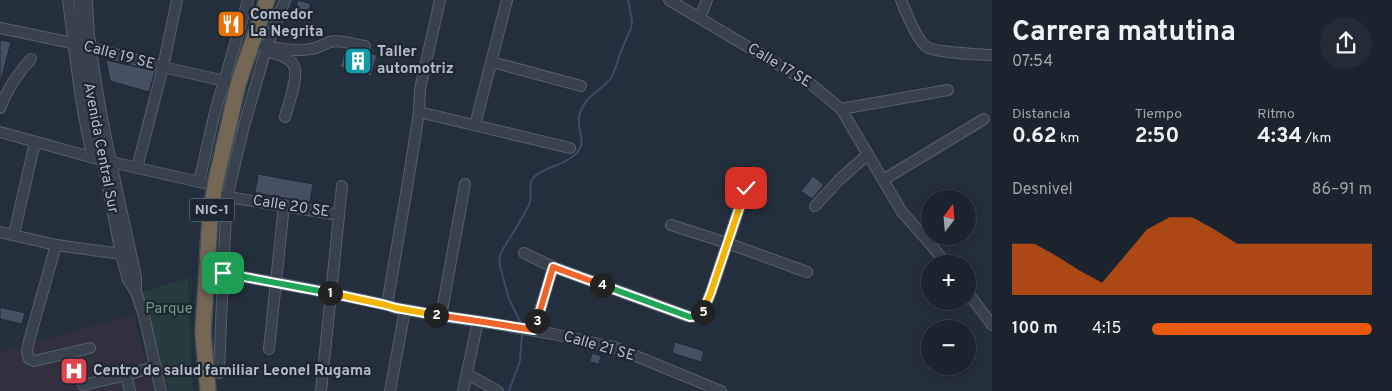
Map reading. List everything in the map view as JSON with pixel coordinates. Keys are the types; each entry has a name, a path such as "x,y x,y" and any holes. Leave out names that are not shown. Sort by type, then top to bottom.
{"highway":[{"name":"NIC-1","path":"208,391 203,332 210,219 219,192 231,82 252,44 268,0"}],"street":[{"path":"68,0 82,46 82,107 87,133 102,160"},
{"name":"Avenida Central Sur","path":"78,0 82,46 121,254 128,280 136,292 144,316 161,391"},
{"name":"Avenida Central Sur","path":"82,46 87,0"},
{"path":"137,168 163,67 177,0"},
{"path":"199,182 231,82 248,0"},
{"path":"219,373 223,273 219,192 244,126 267,49 285,0"},
{"path":"386,305 408,182 419,112 420,89 440,0"},
{"path":"475,125 507,0"},
{"name":"Calle 17 SE","path":"669,0 811,84 841,109 902,212 939,255"},
{"path":"700,18 708,0"},
{"path":"901,0 921,42 927,47 937,50 992,56"},
{"name":"Calle 19 SE","path":"0,28 231,82"},
{"path":"267,49 313,49 331,42 365,46"},
{"path":"252,44 287,58 295,67 295,77 285,117"},
{"path":"0,108 9,90 31,59"},
{"path":"492,62 581,86"},
{"path":"841,109 948,90"},
{"path":"419,112 570,148"},
{"path":"883,180 984,119"},
{"name":"Calle 20 SE","path":"0,132 102,160 199,182 219,192 339,214"},
{"path":"14,234 35,142"},
{"path":"816,206 839,180 868,154"},
{"name":"Avenida Central Sur","path":"102,160 136,277 136,292"},
{"path":"441,316 465,184"},
{"path":"321,391 342,186"},
{"path":"524,253 553,267 690,317 699,316 704,310 746,188"},
{"path":"269,349 284,205"},
{"path":"671,225 728,243 807,272"},
{"path":"0,232 56,244 121,254"},
{"path":"56,244 29,340 27,352 29,359 34,361 90,348"},
{"path":"534,330 553,267"},
{"name":"Calle 21 SE","path":"207,270 331,293 406,310 534,330 614,347 721,391"},
{"path":"976,304 992,325"},
{"path":"390,391 406,310"},
{"path":"463,391 478,321"},
{"path":"83,385 156,366"},
{"path":"467,374 498,391"},
{"path":"126,375 130,391"}],"shaded area":[{"name":"Centro de salud familiar Leonel Rugama","path":"133,315 155,391 0,391 0,352"}],"green space":[{"name":"Parque","path":"188,278 193,391 169,391 142,292"}],"building":[{"path":"298,0 311,4 306,19 293,15"},
{"path":"0,40 11,42 0,84"},
{"name":"Taller automotriz","path":"346,46 377,55 371,76 340,67"},
{"path":"106,60 155,71 149,92 110,81"},
{"path":"258,174 313,184 310,202 255,193"},
{"path":"813,176 824,185 812,199 801,191"},
{"path":"0,307 25,313 22,324 0,319"},
{"path":"675,342 704,351 701,362 672,353"},
{"path":"592,353 601,356 599,364 590,362"}],"waterway":[{"path":"521,323 509,299 500,266 500,255 529,205 532,179 540,172 571,158 580,148 582,140 579,120 582,108 588,99 611,78 631,28 632,21 628,0"},
{"path":"509,391 520,361 522,335"}],"place":[{"name":"Comedor La Negrita","path":"231,24"},
{"name":"Taller automotriz","path":"358,61"},
{"name":"Centro de salud familiar Leonel Rugama","path":"74,371"}],"route":[{"path":"223,273 331,293 396,308 534,330 553,267 690,317 699,316 704,310 711,292 746,188"}]}
